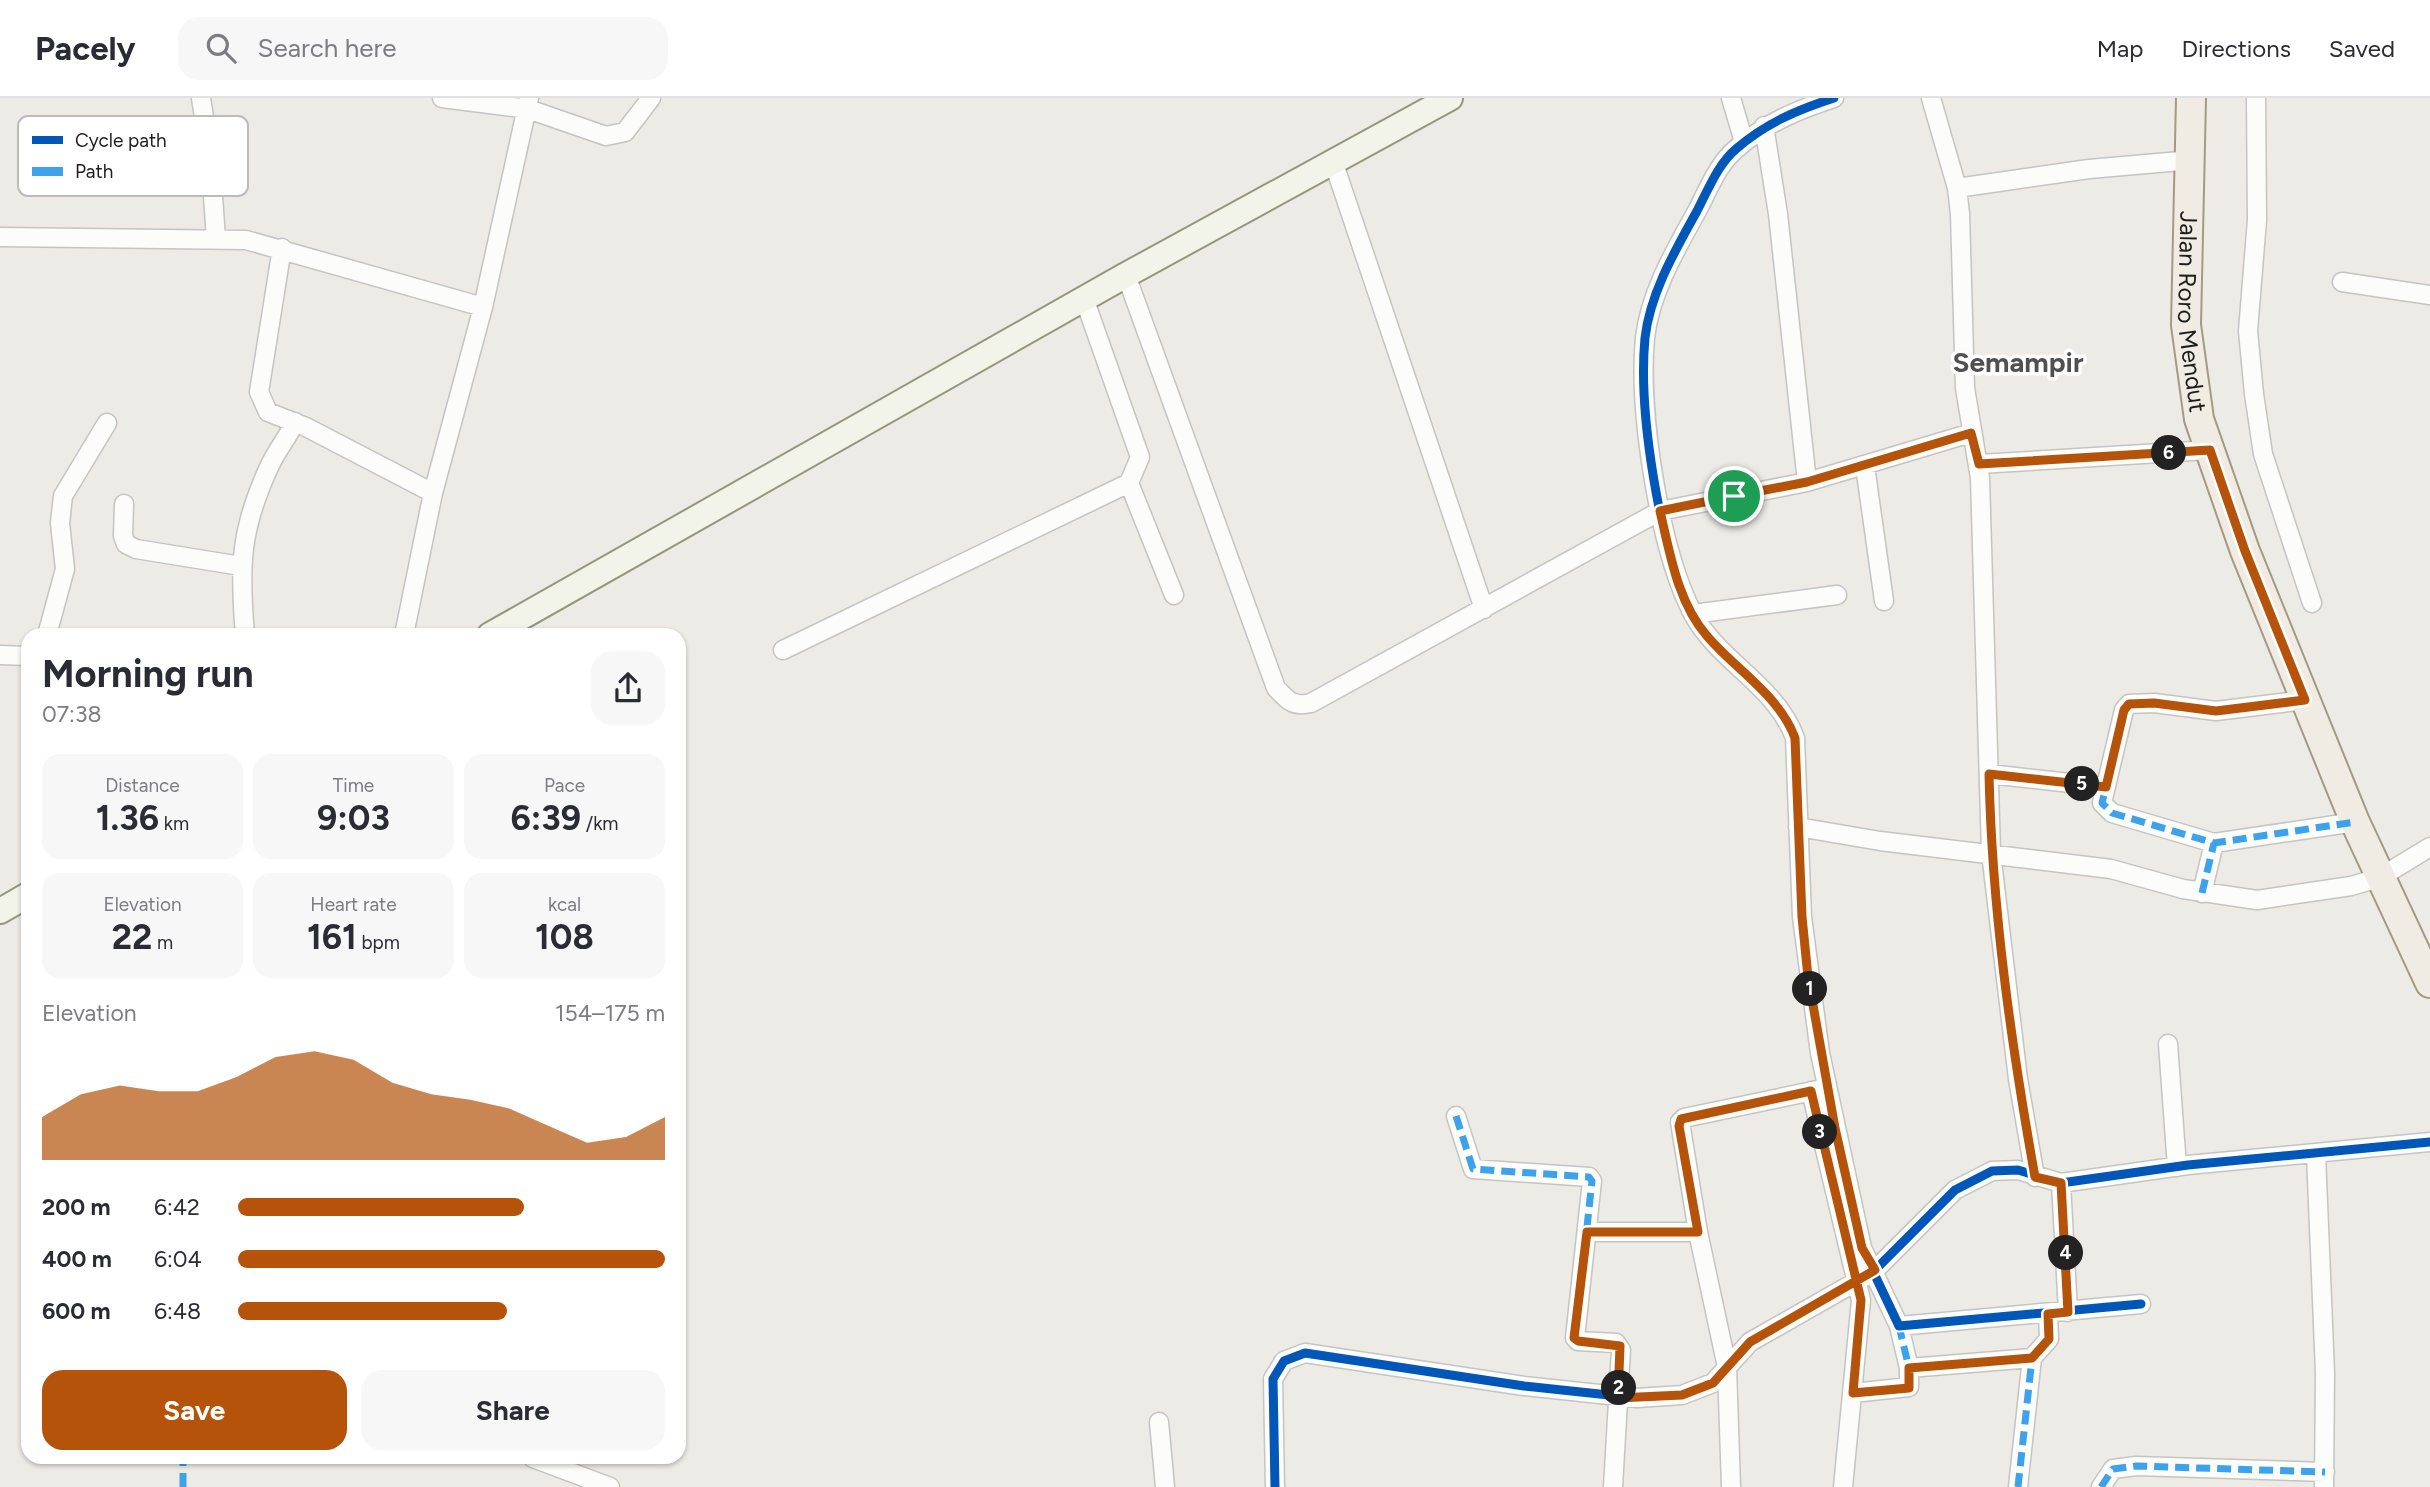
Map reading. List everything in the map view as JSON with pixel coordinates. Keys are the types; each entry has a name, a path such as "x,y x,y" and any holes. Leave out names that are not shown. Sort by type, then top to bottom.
{"main road":[{"path":"508,628 1085,301 1126,275 1334,164 1450,98"},
{"name":"Jalan Roro Mendut","path":"2191,98 2192,160 2186,325 2199,419 2245,551 2305,700 2355,822 2391,872 2430,983"},
{"path":"0,911 21,899"}],"street":[{"path":"201,98 204,116"},
{"path":"442,98 528,103 590,133 617,136 625,132 651,98"},
{"path":"1731,98 1744,142"},
{"path":"1834,98 1792,111 1764,126 1744,142 1717,173 1677,246 1650,316 1645,338 1646,398 1660,511 1673,568 1693,614 1708,637 1767,695 1790,725 1797,754 1798,827 1818,1090 1862,1248 1866,1275 1843,1487"},
{"path":"1931,98 1957,188 1965,388 1971,433 1979,464 1991,853 2018,1079 2035,1177"},
{"path":"2256,98 2257,220 2248,331 2253,394 2263,454 2312,603"},
{"path":"405,628 433,493 483,307 528,103"},
{"path":"1764,126 1778,214 1807,482"},
{"path":"1957,188 2089,169 2192,160"},
{"path":"1334,164 1485,609"},
{"path":"213,196 216,239"},
{"path":"0,237 246,240 483,307"},
{"path":"282,248 260,392 268,412 295,422 433,493"},
{"path":"1126,275 1276,688 1290,703 1311,703 1660,511 1807,482 1971,433"},
{"path":"2342,282 2430,295"},
{"path":"783,650 1129,483 1140,457 1085,301"},
{"path":"245,628 241,566 249,514 271,462 295,422"},
{"path":"49,628 65,569 60,509 63,496 107,423"},
{"path":"1979,464 2210,450"},
{"path":"1865,466 1884,601"},
{"path":"1129,483 1174,595"},
{"path":"124,504 123,536 126,544 136,549 241,566"},
{"path":"1693,614 1837,595"},
{"path":"0,655 21,656"},
{"path":"2305,700 2216,711 2154,703 2129,704 2124,710 2102,803 2112,813 2214,843 2355,822"},
{"path":"1989,774 2106,787"},
{"path":"1798,827 2111,869 2202,893 2257,901 2351,886 2391,872 2425,851"},
{"path":"2202,893 2214,843"},
{"path":"2168,1044 2177,1167"},
{"path":"1731,1487 1727,1367 1679,1126 1681,1119 1818,1090"},
{"path":"1456,1116 1473,1169 1589,1177 1592,1186 1574,1338 1578,1341 1620,1346 1613,1487"},
{"path":"1275,1487 1273,1379 1284,1362 1305,1353 1618,1398 1682,1395 1713,1383 1750,1342 1866,1275 1955,1190 1979,1175 2006,1169 2061,1183 2177,1167 2430,1142"},
{"path":"2101,1487 2113,1469 2136,1466 2325,1480 2325,1373 2316,1154"},
{"path":"2061,1183 2068,1312"},
{"path":"1587,1232 1698,1232"},
{"path":"1853,1393 1909,1388 1909,1368 1899,1326 1866,1275"},
{"path":"1899,1326 2141,1304"},
{"path":"2018,1487 2032,1358 2049,1339 2048,1314"},
{"path":"1909,1368 2032,1358"},
{"path":"1158,1422 1165,1487"},
{"path":"549,1464 610,1487"}],"marked path":[{"path":"2305,700 2216,711 2154,703 2129,704 2124,710 2102,803 2112,813 2214,843 2355,822"},
{"path":"1989,774 2106,787"},
{"path":"2202,893 2214,843"},
{"path":"1456,1116 1473,1169 1589,1177 1592,1181 1575,1338 1578,1341 1620,1346 1618,1398"},
{"path":"2061,1183 2068,1312"},
{"path":"1587,1232 1698,1232"},
{"path":"1909,1368 2032,1358 2049,1339 2048,1314"},
{"path":"1853,1393 1909,1387 1909,1368 1899,1326"},
{"path":"2018,1487 2032,1358"},
{"path":"183,1464 183,1487"},
{"path":"2101,1487 2113,1469 2136,1466 2325,1472"}],"cycle path":[{"path":"1834,98 1770,125 1730,155 1714,178 1658,288 1645,338 1645,402 1654,478 1670,552 1680,585 1703,629 1774,703 1795,738 1802,917 1820,1053 1862,1248 1899,1326 2141,1304"},
{"path":"1275,1487 1273,1379 1284,1361 1305,1353 1524,1386 1637,1398 1682,1395 1713,1383 1750,1342 1873,1272 1955,1190 1992,1171 2018,1170 2061,1183 2188,1165 2430,1142"}],"district":[{"name":"Semampir","path":"2018,362"}],"route":[{"path":"1734,496 1660,511 1673,568 1700,626 1767,695 1783,714 1795,738 1802,917 1808,977 1820,1053 1862,1248 1875,1270 1856,1281 1787,1318 1750,1342 1713,1383 1682,1395 1618,1398 1620,1346 1616,1343 1578,1341 1574,1338 1587,1232 1698,1232 1679,1126 1681,1119 1811,1091 1835,1197 1856,1281 1861,1300 1853,1393 1909,1388 1909,1368 2032,1358 2042,1350 2049,1339 2048,1314 2068,1312 2061,1183 2035,1177 2018,1079 2000,944 1991,853 1989,774 2106,787 2124,710 2129,704 2154,703 2216,711 2305,700 2245,551 2210,450 2130,457 1979,464 1971,433 1807,482 1734,496"}]}
